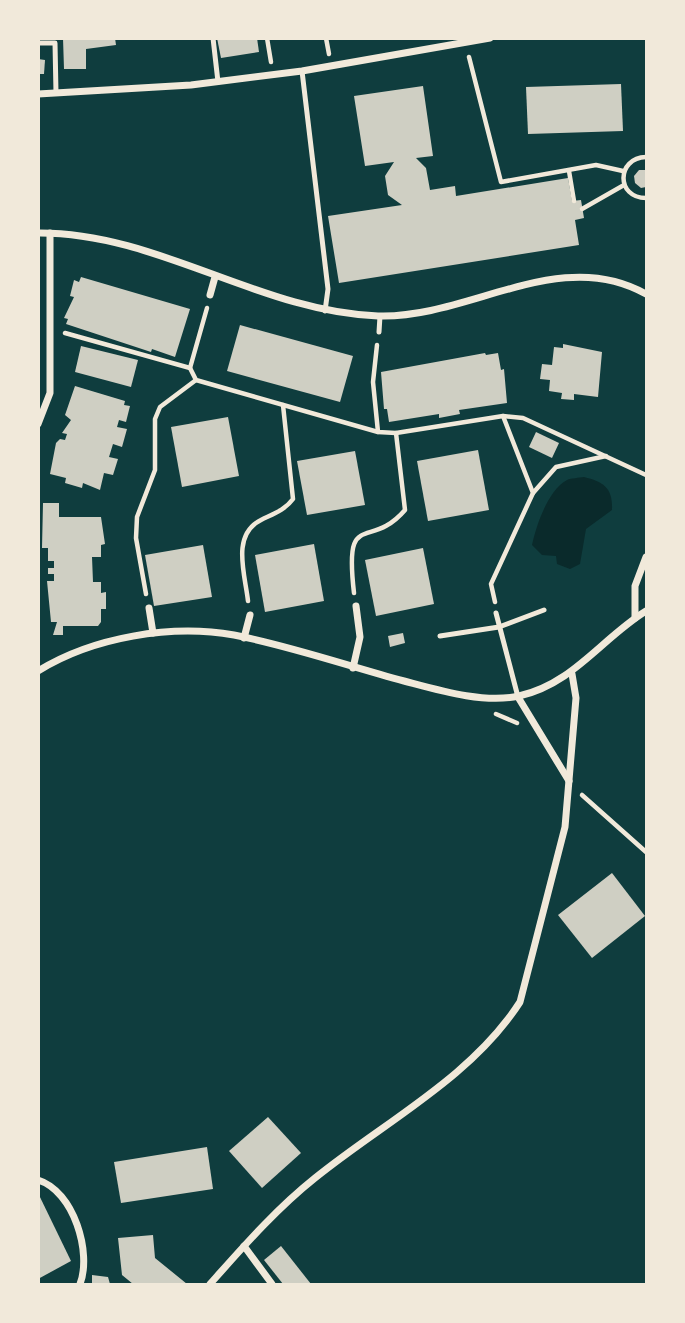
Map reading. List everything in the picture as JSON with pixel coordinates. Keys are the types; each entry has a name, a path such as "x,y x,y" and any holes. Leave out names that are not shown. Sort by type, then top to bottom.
{"street":[{"path":"38,94 218,82 302,71 490,38"},
{"path":"38,233 78,236 145,252 325,311 380,316 405,315 552,279 588,275 625,282 646,294"},
{"path":"38,424 50,393 50,233"},
{"path":"210,295 215,277"},
{"path":"635,618 635,586 646,556"},
{"path":"353,668 360,637 356,606"},
{"path":"149,608 153,634"},
{"path":"39,668 82,650 153,634 193,631 244,638 428,688 486,697 518,697 572,674 646,611"},
{"path":"244,638 250,615"},
{"path":"211,1284 244,1246 314,1179 456,1074 508,1020 520,1002 565,827 576,698 572,674"},
{"path":"518,697 569,782"},
{"path":"38,1180 58,1193 79,1230 86,1258 80,1284"},
{"path":"244,1246 272,1284"}],"lane":[{"path":"213,38 218,82"},
{"path":"38,43 55,43 56,93"},
{"path":"302,71 328,289 325,311"},
{"path":"379,332 380,316"},
{"path":"440,636 499,627 544,610"},
{"path":"496,613 518,697"}],"path":[{"path":"466,44 501,182 597,165 624,171"},
{"path":"646,157 632,160 624,171 624,185 633,196 646,198"},
{"path":"569,171 574,201"},
{"path":"582,209 624,185"},
{"path":"190,368 210,295"},
{"path":"51,329 190,368 197,380 378,432 396,433 503,416 523,418 646,475"},
{"path":"378,432 373,382 379,332"},
{"path":"149,608 136,538 137,517 155,470 155,419 160,407 197,380"},
{"path":"250,615 242,553 245,534 253,524 288,507 293,499 283,405"},
{"path":"503,416 533,493"},
{"path":"356,606 350,561 353,542 362,533 396,521 405,510 396,433"},
{"path":"496,613 491,584 533,493 556,467 606,456"},
{"path":"484,710 521,726"},
{"path":"569,782 594,809 646,852"}],"water":[{"path":"584,477 606,487 611,496 612,510 586,529 580,564 570,569 557,564 556,556 542,555 532,545 540,519 554,492 567,480"}],"building":[{"path":"63,38 115,38 116,45 86,49 86,69 64,69"},
{"path":"217,38 257,38 259,52 221,58"},
{"path":"38,59 45,60 44,74 38,74"},
{"path":"621,84 623,131 528,134 526,87"},
{"path":"423,86 433,156 416,158 426,168 430,190 455,186 456,196 568,178 572,201 581,200 584,218 575,220 579,245 339,283 328,216 402,205 388,195 385,176 394,162 365,166 354,96"},
{"path":"639,170 646,170 646,187 641,188 635,183 634,176"},
{"path":"81,277 190,309 175,357 152,349 151,352 66,324 68,319 64,318 74,297 70,296 74,280 79,282"},
{"path":"240,325 353,356 340,402 227,371"},
{"path":"563,344 602,352 598,397 574,394 574,400 561,399 562,393 549,391 550,380 540,379 542,364 552,365 554,347 563,348"},
{"path":"81,346 138,360 131,387 75,372"},
{"path":"498,353 501,370 504,369 507,403 459,410 460,414 439,418 439,414 389,422 387,409 384,409 381,372"},
{"path":"75,386 125,401 124,405 130,406 126,422 119,420 117,427 127,429 122,447 113,444 109,457 118,459 113,475 104,473 100,490 83,483 82,488 65,483 66,478 50,474 56,443 60,439 65,440 67,434 62,433 71,420 65,415"},
{"path":"228,417 239,476 182,487 171,427"},
{"path":"536,432 559,443 552,458 529,447"},
{"path":"478,450 489,510 428,521 417,461"},
{"path":"355,451 365,505 307,515 297,461"},
{"path":"43,503 59,503 59,517 101,517 105,544 101,545 101,557 92,557 93,582 101,582 101,593 106,592 106,609 101,609 101,622 98,626 63,626 63,635 53,635 57,622 51,622 47,581 54,581 54,574 48,574 48,568 54,568 54,561 48,561 48,548 42,548"},
{"path":"314,544 324,601 265,612 255,555"},
{"path":"203,545 212,597 154,606 145,555"},
{"path":"423,548 434,604 376,616 365,560"},
{"path":"403,633 405,643 390,647 388,636"},
{"path":"612,873 645,916 592,958 558,915"},
{"path":"268,1117 301,1153 262,1188 229,1151"},
{"path":"207,1147 213,1189 121,1203 114,1162"},
{"path":"38,1193 71,1261 38,1279"},
{"path":"153,1235 155,1258 187,1284 133,1284 122,1275 118,1238"},
{"path":"281,1246 311,1284 283,1284 264,1260"},
{"path":"92,1275 108,1277 110,1284 92,1284"}]}
